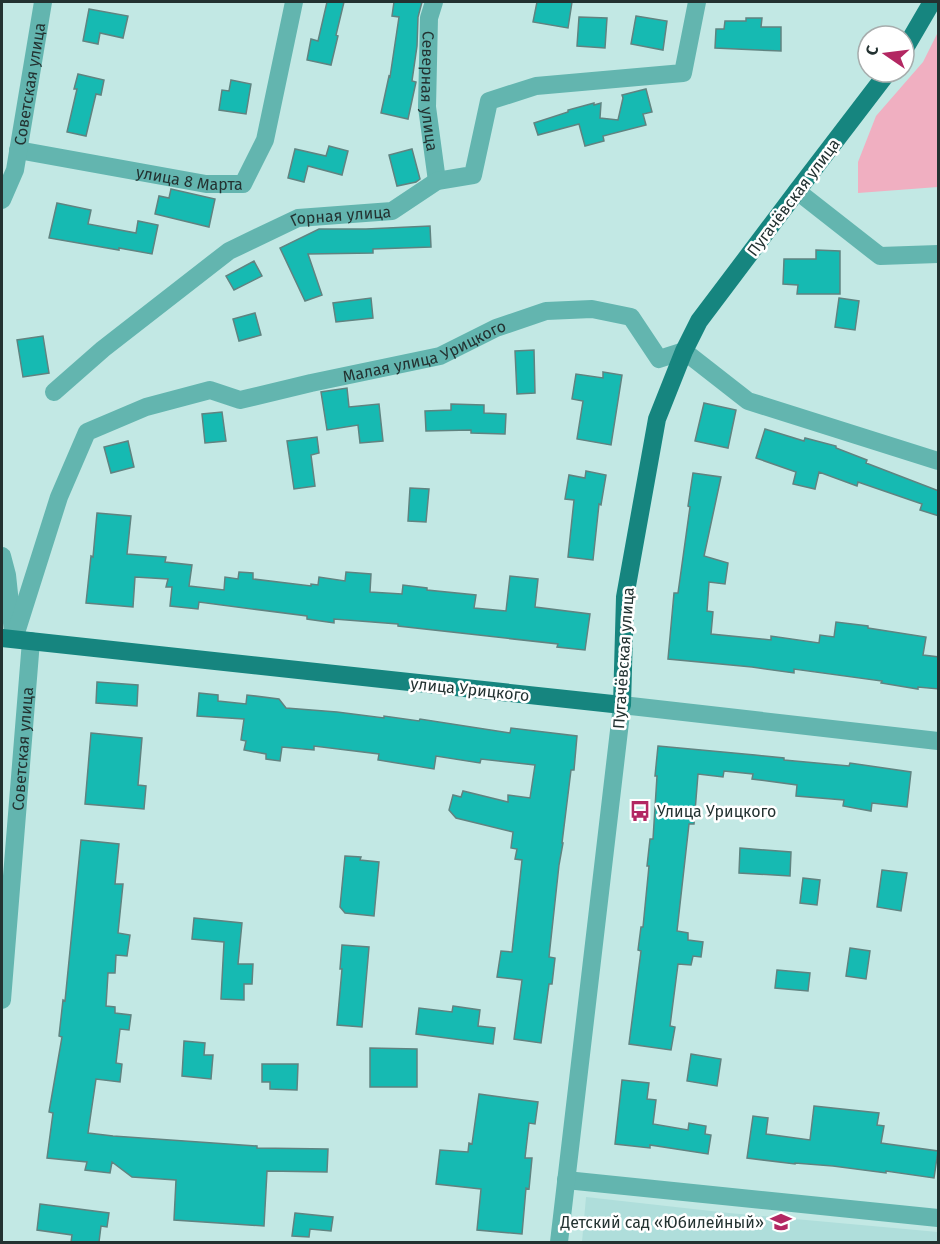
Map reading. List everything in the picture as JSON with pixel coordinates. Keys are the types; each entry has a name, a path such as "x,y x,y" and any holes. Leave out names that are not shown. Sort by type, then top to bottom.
{"main road":[{"path":"916,29 932,2"},
{"name":"Пугачёвская улица","path":"622,705 625,597 657,419 684,351 699,321 879,84"},
{"name":"улица Урицкого","path":"16,640 622,705"}],"street":[{"name":"Советская улица","path":"2,200 15,170 43,2"},
{"name":"улица 8 Марта","path":"18,150 206,184 243,184 265,140 294,2"},
{"name":"Северная улица","path":"434,2 429,18 427,107 438,181"},
{"name":"Горная улица","path":"54,392 104,349 230,251 298,218 392,211 438,181 473,175 489,101 536,86 683,73 697,2"},
{"path":"797,191 880,256 939,254"},
{"name":"Малая улица Урицкого","path":"16,640 59,497 87,432 146,407 210,390 240,400 440,356 496,328 546,311 592,309 631,317 659,359 684,351"},
{"path":"684,351 748,401 939,461"},
{"path":"2,556 7,575 16,640"},
{"name":"Советская улица","path":"2,1000 16,640"},
{"name":"улица Урицкого","path":"622,705 939,741"},
{"name":"Пугачёвская улица","path":"559,1242 622,705"},
{"path":"566,1180 939,1218"}],"shaded area":[{"path":"938,32 938,187 858,193 858,162 876,116 904,84 916,84 916,70 923,62"},
{"path":"586,1197 938,1232 938,1242 582,1242"}],"building":[{"path":"327,2 344,2 331,65 307,60 311,39 318,41"},
{"path":"394,2 422,2 418,17 412,81 416,82 408,119 381,113 390,77 399,17 392,16"},
{"path":"537,2 572,2 568,28 533,22"},
{"path":"89,9 128,16 123,38 100,33 98,44 83,41"},
{"path":"636,16 667,21 663,50 631,44"},
{"path":"579,17 607,18 605,48 577,46"},
{"path":"746,18 762,18 761,27 781,27 781,51 715,48 716,29 724,29 725,21 746,21"},
{"path":"78,74 104,80 101,95 96,94 86,136 67,132 77,89 74,89"},
{"path":"231,80 251,84 246,114 219,110 222,90 229,91"},
{"path":"646,89 652,112 643,114 646,125 603,136 604,141 585,146 579,124 538,135 534,123 594,103 594,105 601,103 600,118 618,120 622,95"},
{"path":"329,146 348,151 342,175 308,166 304,182 288,178 295,149 326,156"},
{"path":"412,149 420,179 397,186 389,155"},
{"path":"171,189 215,199 209,227 155,214 159,196 169,198"},
{"path":"57,203 91,210 88,224 136,233 138,221 158,225 152,254 49,238"},
{"path":"430,226 431,247 373,249 373,253 308,254 322,295 305,301 280,248 319,229"},
{"path":"816,250 840,251 840,294 797,294 798,285 783,284 784,259 816,259"},
{"path":"254,261 262,276 234,290 226,276"},
{"path":"371,298 373,318 336,322 333,303"},
{"path":"839,298 859,301 855,330 835,327"},
{"path":"255,313 261,335 239,341 233,319"},
{"path":"43,336 49,373 23,377 17,340"},
{"path":"534,350 535,393 517,394 515,351"},
{"path":"603,372 622,375 611,445 577,439 583,401 572,399 576,374 603,378"},
{"path":"347,388 349,407 379,404 383,441 360,443 358,425 327,430 321,392"},
{"path":"704,403 736,410 728,448 695,441"},
{"path":"451,404 484,405 484,413 506,414 505,434 471,433 471,430 426,431 425,411 451,410"},
{"path":"222,412 226,441 205,443 202,414"},
{"path":"765,429 804,441 805,438 836,446 836,448 867,460 866,463 939,491 939,516 920,510 922,504 858,482 857,486 819,472 815,489 793,484 796,472 756,458"},
{"path":"317,437 319,453 311,455 315,486 294,489 287,441"},
{"path":"128,441 134,467 111,473 104,447"},
{"path":"586,471 606,475 601,505 599,504 593,560 568,557 574,500 565,499 569,475 585,478"},
{"path":"693,473 721,477 704,556 728,563 725,584 709,582 707,611 713,612 711,634 771,640 771,636 819,643 820,635 834,637 836,622 926,637 923,655 939,657 939,689 918,687 918,689 881,683 882,681 794,669 794,673 668,659 674,593 678,593"},
{"path":"410,488 429,489 426,522 408,521"},
{"path":"97,513 131,516 127,554 166,557 165,562 192,565 189,586 224,590 225,577 238,579 239,572 253,573 253,579 311,586 311,584 318,585 319,577 345,581 346,572 371,574 370,592 402,594 403,585 427,588 427,590 476,595 474,608 506,611 510,576 538,579 535,607 590,614 585,650 557,647 558,644 398,626 398,624 334,619 334,623 307,619 307,616 199,602 198,609 170,606 172,587 166,587 168,579 135,577 133,607 86,603"},
{"path":"97,682 138,685 137,706 96,703"},
{"path":"199,693 218,695 218,701 246,704 247,695 279,699 286,708 419,721 420,719 510,733 511,728 577,736 549,957 555,958 552,984 549,984 541,1043 514,1039 522,980 497,977 501,951 512,952 522,860 515,859 517,849 511,848 513,832 456,818 449,810 453,795 461,797 463,791 508,802 508,795 530,798 535,765 481,759 480,763 436,756 434,769 378,760 379,754 314,746 314,750 282,747 280,761 266,759 266,754 244,750 246,741 241,740 244,719 197,716"},
{"path":"91,733 142,738 138,785 146,786 144,809 85,804"},
{"path":"658,746 849,766 850,763 911,772 907,807 872,803 871,811 843,806 844,800 796,796 797,785 752,779 753,774 724,771 723,777 698,774 694,824 689,824 677,931 688,933 688,940 703,942 701,957 693,956 691,965 678,964 670,1026 675,1027 671,1050 629,1044 641,951 638,950 641,927 643,927 650,839 653,839"},
{"path":"81,840 119,844 115,884 123,884 118,933 130,935 127,956 116,955 115,973 108,973 106,1006 115,1007 115,1013 131,1015 129,1030 120,1029 116,1063 122,1064 120,1082 96,1079 88,1133 257,1146 257,1148 328,1149 327,1172 267,1171 264,1226 174,1220 176,1180 132,1177 112,1162 110,1173 85,1170 87,1162 47,1158 53,1113 49,1112 62,1037 59,1036 63,1000 65,1001"},
{"path":"740,848 791,852 790,876 739,873"},
{"path":"345,856 379,862 374,916 345,913 340,907"},
{"path":"882,870 907,873 901,911 877,907"},
{"path":"803,878 820,880 817,905 800,903"},
{"path":"194,918 242,923 238,964 253,964 252,984 244,984 244,1000 221,999 224,942 192,939"},
{"path":"342,945 369,947 362,1027 337,1025"},
{"path":"850,948 870,951 866,979 846,976"},
{"path":"777,970 810,973 808,991 775,988"},
{"path":"453,1006 480,1010 478,1026 495,1028 493,1044 416,1034 419,1008 452,1012"},
{"path":"184,1041 205,1043 204,1055 213,1055 211,1079 182,1076"},
{"path":"370,1048 417,1049 417,1087 370,1087"},
{"path":"691,1054 721,1059 717,1086 687,1081"},
{"path":"262,1064 298,1064 297,1090 270,1089 270,1082 262,1082"},
{"path":"622,1080 649,1083 647,1099 656,1100 653,1124 688,1130 689,1123 706,1126 705,1134 711,1135 708,1154 650,1145 650,1148 615,1144"},
{"path":"479,1094 538,1102 535,1124 529,1123 525,1158 532,1158 529,1189 526,1188 522,1234 477,1230 481,1189 436,1184 440,1150 468,1152 469,1143 472,1144"},
{"path":"814,1106 879,1113 877,1125 884,1126 881,1143 938,1151 934,1178 886,1171 886,1173 747,1158 753,1116 768,1118 766,1134 810,1140"},
{"path":"40,1204 109,1213 107,1227 101,1226 99,1242 71,1242 72,1235 37,1230"},
{"path":"295,1213 333,1217 331,1231 310,1229 309,1237 292,1236"}],"place":[{"name":"Улица Урицкого","path":"640,811"},
{"name":"Детский сад «Юбилейный»","path":"781,1222"}]}
